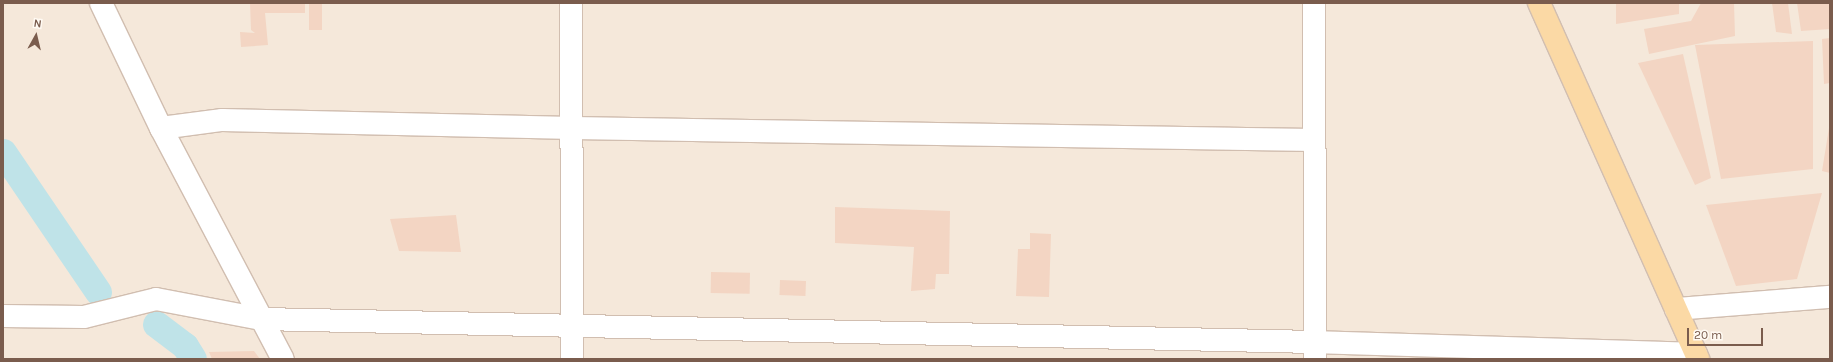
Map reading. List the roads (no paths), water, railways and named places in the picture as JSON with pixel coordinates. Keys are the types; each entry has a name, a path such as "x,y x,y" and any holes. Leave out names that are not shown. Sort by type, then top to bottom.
{"main road":[{"path":"1539,3 1697,356"}],"street":[{"path":"101,3 161,128 283,359"},
{"path":"571,3 573,128 572,359"},
{"path":"1314,3 1315,351"},
{"path":"161,128 222,120 573,128 1314,140"},
{"path":"1676,309 1823,297"},
{"path":"3,316 84,317 156,299 261,319 572,326 1315,351 1697,356"}],"waterway":[{"path":"3,152 98,292"},
{"path":"156,324 185,346 193,359"}]}
